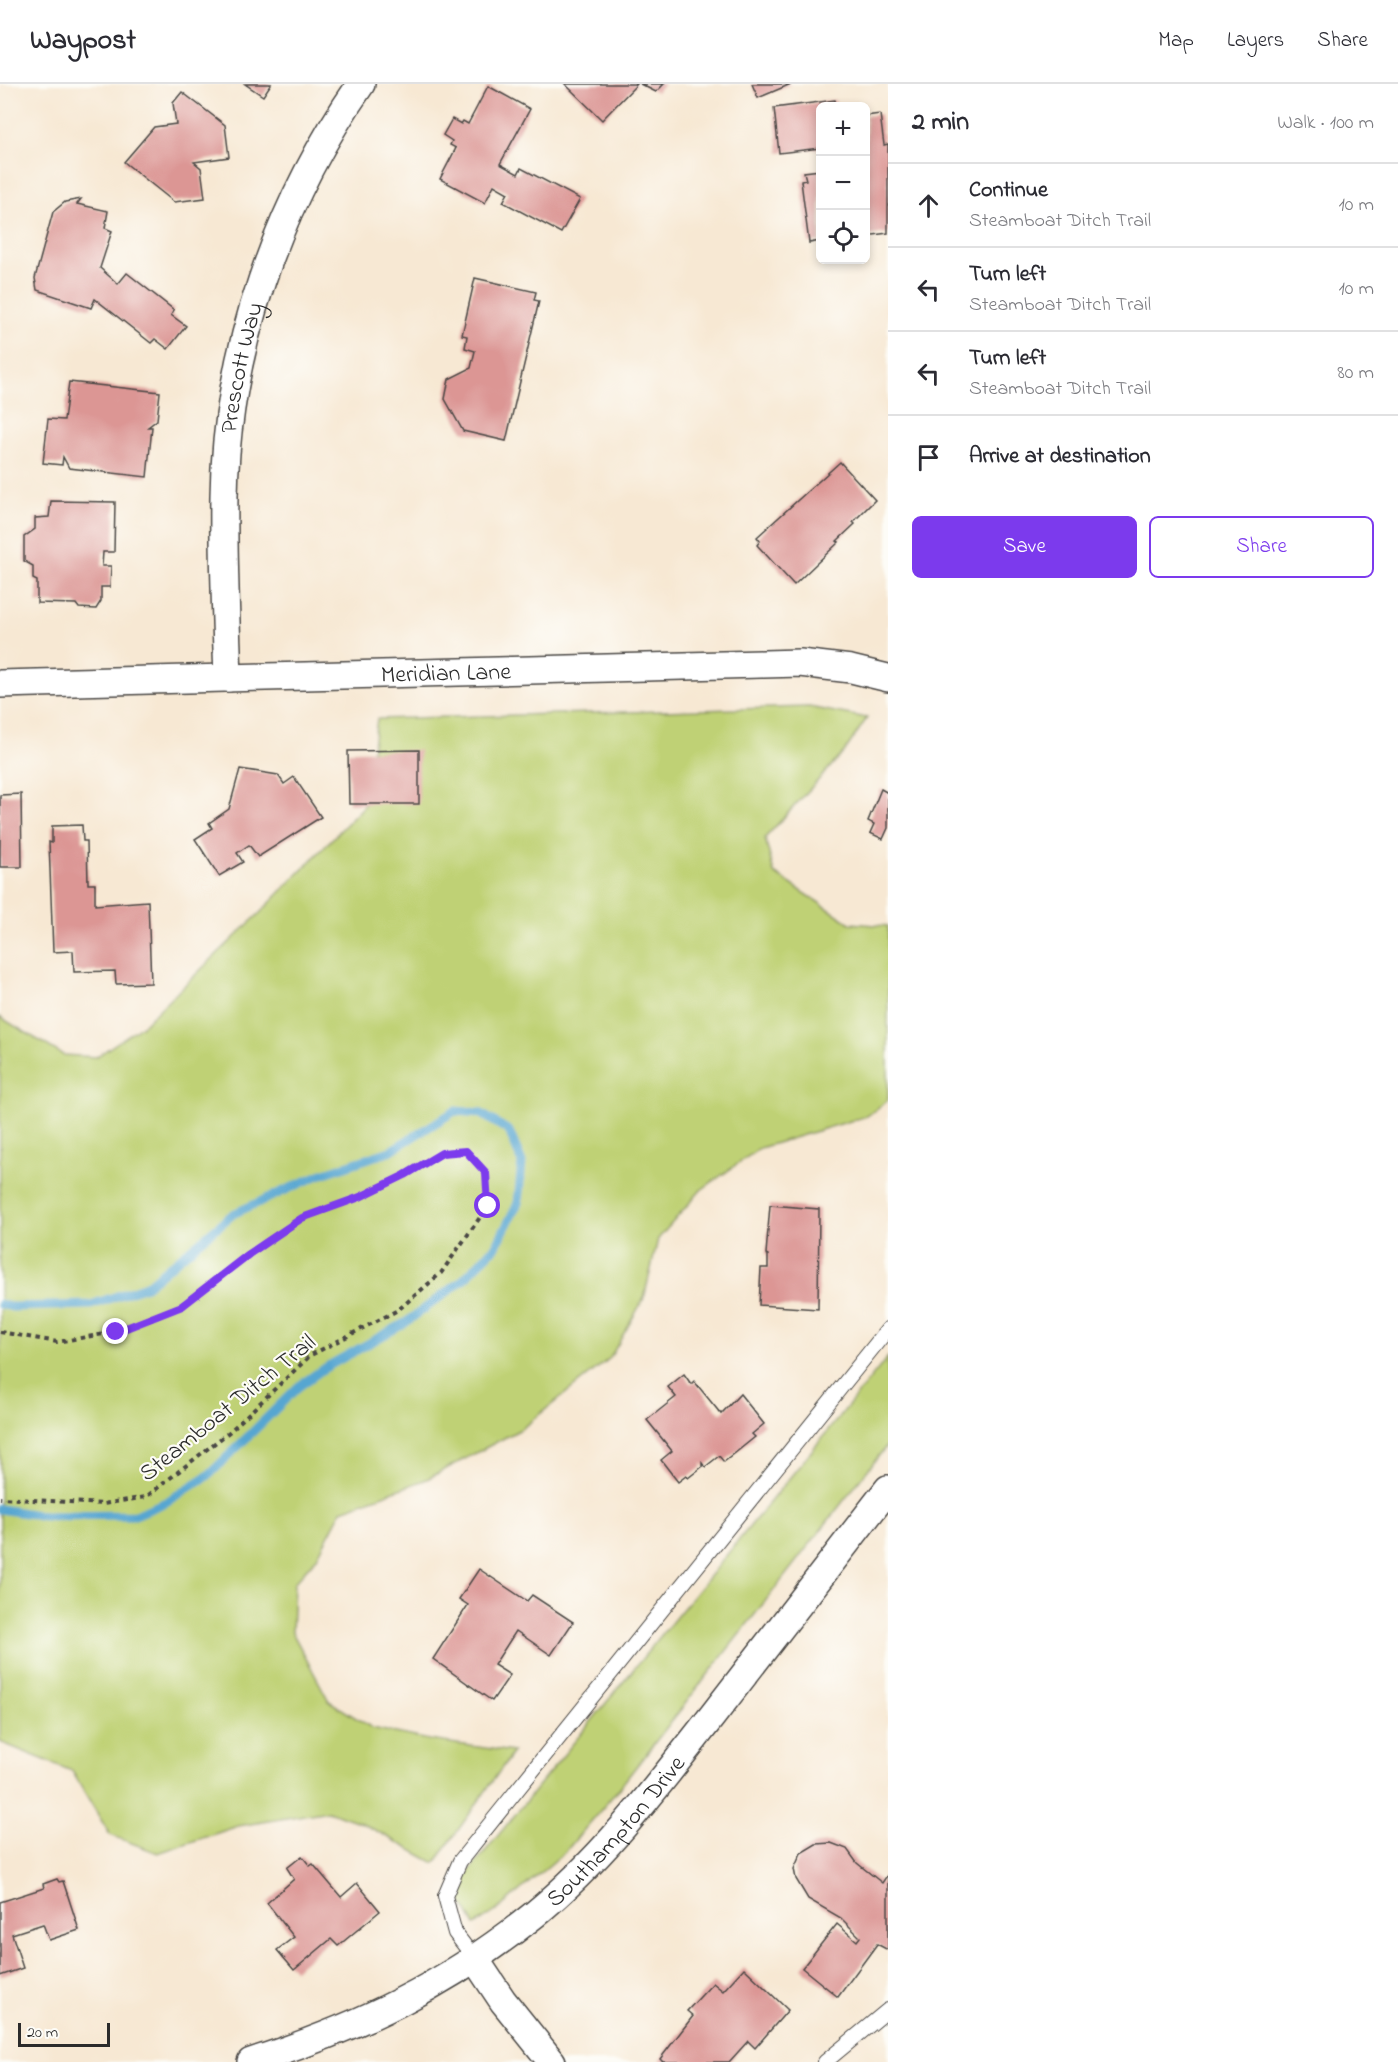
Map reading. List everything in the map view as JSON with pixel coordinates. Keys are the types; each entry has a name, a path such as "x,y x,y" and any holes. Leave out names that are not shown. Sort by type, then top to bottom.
{"street":[{"name":"Prescott Way","path":"228,678 224,495 230,420 243,348 263,276 295,196 336,120 360,84"},
{"name":"Meridian Lane","path":"0,684 800,663 851,669 888,678"},
{"name":"Southampton Drive","path":"251,2062 323,2038 386,2010 475,1959 536,1913 594,1859 646,1801 888,1490"},
{"path":"475,1959 503,2001 552,2062"}],"lane":[{"path":"475,1959 455,1933 445,1896 460,1861 888,1329"},
{"path":"825,2062 888,2010"}],"path":[{"name":"Steamboat Ditch Trail","path":"0,1332 57,1342 116,1332 182,1306 249,1254 302,1218 360,1197 405,1175 442,1153 466,1151 486,1173 488,1206 441,1274 398,1310 311,1355 229,1432 146,1497 103,1504 0,1498"}],"green space":[{"path":"809,707 867,718 845,751 765,838 774,873 850,923 888,926 888,1100 867,1116 760,1148 701,1190 658,1239 644,1298 610,1358 521,1429 427,1479 342,1510 317,1557 294,1583 292,1632 329,1701 372,1728 429,1740 513,1752 435,1863 362,1823 328,1811 238,1826 158,1853 110,1835 72,1771 0,1742 0,1017 63,1055 96,1057 144,1024 260,913 364,806 377,719"},
{"path":"888,1357 888,1444 617,1791 566,1851 496,1911 475,1925 461,1901 465,1876"}],"building":[{"path":"245,84 271,84 263,96"},
{"path":"565,84 637,84 602,120"},
{"path":"640,84 664,84 656,92"},
{"path":"752,84 791,84 758,98"},
{"path":"488,86 530,109 500,164 518,174 521,168 580,199 561,233 503,202 508,193 494,185 485,203 440,179 456,148 450,145 452,141 443,135 452,119 461,124 463,121 468,124"},
{"path":"182,92 225,125 229,157 194,162 201,168 205,198 174,202 124,162 154,127 176,124 173,103"},
{"path":"816,102 816,148 779,153 774,108"},
{"path":"880,114 884,145 888,144 888,233 870,235 870,156 870,115"},
{"path":"816,170 816,242 809,243 801,181 806,180 804,172"},
{"path":"81,199 77,204 108,211 105,228 112,231 100,268 118,284 127,273 174,310 171,315 186,326 168,349 155,339 151,343 95,299 91,308 37,290 35,278 53,212 65,202"},
{"path":"475,278 536,292 534,300 539,301 506,441 463,431 445,399 449,379 471,368 475,351 465,348 467,336 462,335"},
{"path":"69,382 160,392 157,420 148,427 152,427 147,477 69,468 63,457 62,465 43,463 48,419 64,420"},
{"path":"840,462 875,500 853,522 855,524 837,541 839,542 794,585 757,545 760,541 757,537"},
{"path":"51,501 115,502 114,552 103,552 102,566 111,566 110,587 101,587 101,601 96,609 79,608 76,604 37,603 37,581 33,579 33,566 24,561 24,537 35,529 35,518 49,517"},
{"path":"419,750 419,804 349,804 348,751"},
{"path":"240,769 278,775 284,784 294,777 321,817 258,857 249,845 237,853 243,862 219,876 195,839 212,828 209,823 229,809"},
{"path":"881,789 888,793 888,828 883,839 870,833 874,824 868,821"},
{"path":"21,794 22,867 0,867 0,795"},
{"path":"82,825 83,841 87,841 88,884 95,884 95,905 148,901 151,983 116,984 115,971 74,972 73,951 53,952 49,842 52,843 52,826"},
{"path":"770,1205 819,1209 818,1309 759,1305 761,1268 768,1268 768,1255 766,1254"},
{"path":"684,1374 691,1384 694,1381 721,1414 740,1394 764,1424 752,1434 755,1437 724,1462 719,1456 705,1467 702,1463 702,1467 688,1478 686,1476 678,1482 661,1460 672,1451 647,1420 676,1397 668,1387"},
{"path":"479,1569 527,1601 532,1595 573,1622 551,1655 516,1631 494,1665 510,1675 492,1701 433,1659 468,1605 459,1599"},
{"path":"831,1843 847,1849 857,1863 882,1883 888,1874 888,1950 877,1944 838,1997 802,1968 837,1924 857,1941 860,1937 841,1918 808,1899 796,1879 794,1869 801,1853 816,1844"},
{"path":"302,1856 310,1866 313,1864 341,1897 357,1883 380,1911 338,1946 331,1939 294,1970 277,1950 294,1937 267,1903 294,1879 287,1868"},
{"path":"57,1879 59,1882 63,1881 79,1930 49,1940 43,1924 12,1934 23,1968 0,1976 0,1902 44,1888 43,1884"},
{"path":"744,1968 788,2010 755,2048 748,2041 729,2062 663,2062 660,2059 693,2016 687,2011 713,1983 723,1991"}],"waterway":[{"path":"0,1304 12,1307 91,1305 146,1286 233,1214 319,1175 390,1151 455,1111 480,1113 509,1131 522,1162 518,1203 496,1246 462,1281 405,1323 323,1369 298,1387 209,1475 166,1502 135,1515 44,1516 0,1509"}],"route":[{"path":"116,1332 182,1306 249,1254 302,1218 360,1197 405,1175 442,1153 466,1151 486,1173 488,1206"}]}
